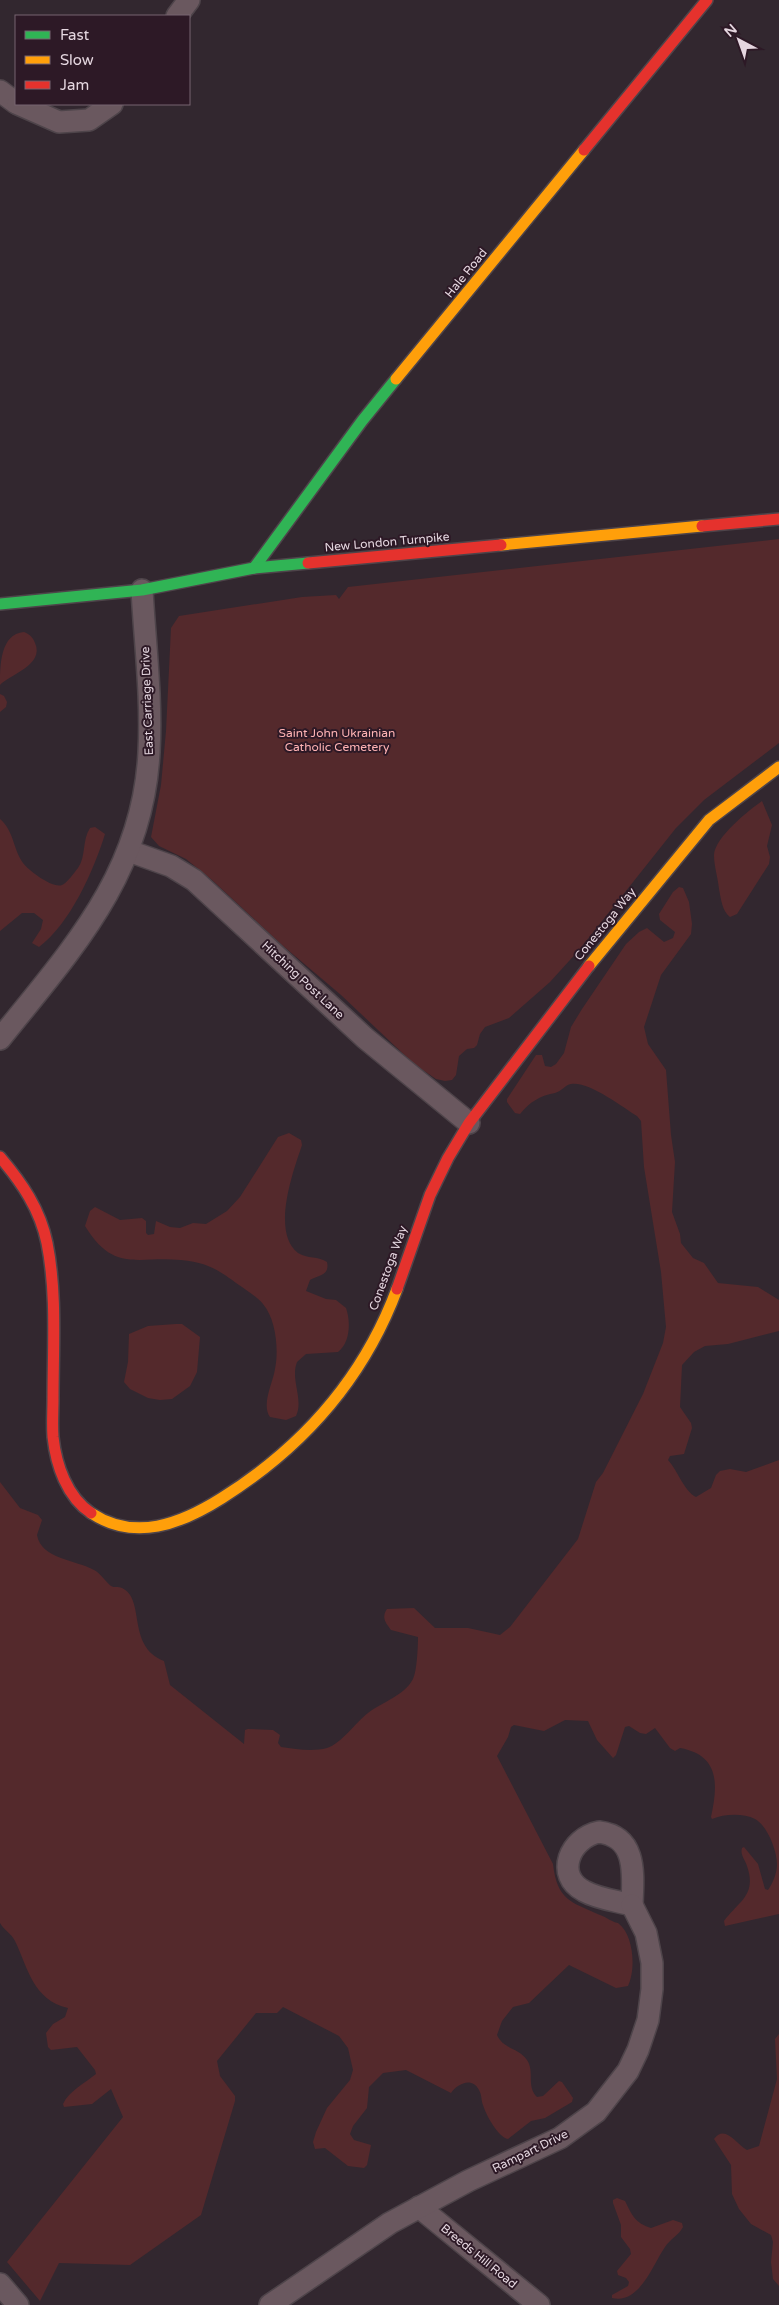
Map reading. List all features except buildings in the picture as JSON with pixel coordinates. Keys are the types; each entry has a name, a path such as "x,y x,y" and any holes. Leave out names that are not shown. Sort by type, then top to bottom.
{"street":[{"path":"178,15 189,0"},
{"name":"Hale Road","path":"254,568 362,422 707,0"},
{"path":"0,91 15,102"},
{"path":"21,105 59,122 89,120 111,105"},
{"name":"New London Turnpike","path":"0,604 142,590 254,568 779,519"},
{"name":"East Carriage Drive","path":"0,1039 78,943 108,895 130,851 150,753 149,693 142,590"},
{"name":"Conestoga Way","path":"0,1157 24,1187 32,1202 48,1245 53,1273 54,1436 57,1463 64,1483 75,1499 89,1511 110,1523 137,1530 153,1530 166,1527 207,1508 267,1469 309,1429 341,1393 372,1344 390,1309 429,1196 448,1155 469,1122 612,936 709,820 779,766"},
{"name":"Hitching Post Lane","path":"130,851 171,866 194,880 365,1038 469,1122"},
{"name":"Rampart Drive","path":"270,2305 390,2223 468,2181 560,2138 596,2112 612,2094 628,2071 638,2050 648,2020 652,1989 652,1963 646,1933 632,1905"},
{"name":"Breeds Hill Road","path":"419,2207 539,2305"},
{"path":"0,2284 18,2305"}],"green space":[{"name":"Saint John Ukrainian Catholic Cemetery","path":"779,539 779,743 704,800 676,828 579,950 550,982 509,1018 485,1027 480,1034 477,1045 474,1048 467,1049 459,1056 456,1075 452,1080 436,1079 414,1064 341,995 282,945 212,880 186,859 159,846 151,837 161,785 166,731 171,628 179,616 302,597 336,595 339,599 348,587"},
{"path":"24,632 31,636 34,641 37,651 35,657 25,668 0,685 1,660 6,645 10,638"},
{"path":"0,694 4,696 7,702 6,707 0,712"},
{"path":"762,801 772,825 767,846 770,857 769,864 737,914 730,917 720,897 714,855 720,840 726,832"},
{"path":"0,819 8,829 23,863 41,878 58,885 66,882 78,868 90,828 95,827 105,834 87,880 71,911 61,925 39,947 32,943 41,929 43,920 34,913 22,913 0,931"},
{"path":"679,887 683,888 689,902 692,924 691,934 661,975 644,1027 648,1044 666,1070 675,1162 672,1212 680,1234 681,1243 693,1258 704,1263 718,1283 758,1287 779,1300 779,1331 728,1344 705,1346 694,1352 682,1365 680,1407 691,1423 692,1428 684,1454 670,1456 668,1460 688,1490 696,1497 711,1488 716,1475 720,1471 730,1469 746,1472 779,1460 779,1914 725,1926 724,1921 745,1897 750,1884 742,1855 742,1848 744,1847 758,1864 765,1889 768,1890 773,1881 777,1859 767,1832 755,1819 734,1815 712,1819 715,1783 709,1764 703,1757 680,1748 675,1751 670,1748 655,1728 646,1734 640,1733 629,1726 625,1727 616,1755 613,1758 597,1740 588,1721 565,1720 544,1731 514,1725 511,1727 508,1737 497,1756 553,1864 555,1876 562,1893 573,1903 618,1923 627,1936 632,1953 632,1971 628,1986 616,1988 569,1965 529,2003 513,2007 502,2021 497,2035 503,2043 520,2053 527,2060 532,2088 537,2097 543,2096 559,2081 562,2082 573,2098 572,2102 545,2118 531,2121 508,2139 500,2134 493,2125 482,2103 480,2092 473,2083 461,2084 451,2093 406,2070 383,2073 369,2087 367,2108 353,2126 350,2134 354,2140 371,2145 367,2165 364,2168 348,2166 325,2148 315,2149 313,2142 327,2108 350,2080 353,2070 348,2048 339,2036 283,2007 277,2013 256,2013 217,2061 220,2076 235,2096 235,2101 201,2215 130,2265 59,2263 40,2301 7,2262 123,2117 111,2089 92,2104 64,2107 63,2104 69,2095 96,2074 95,2070 77,2047 51,2050 48,2047 46,2033 53,2024 65,2017 68,2008 56,2004 39,1990 28,1972 15,1941 0,1923 0,1482 20,1508 38,1515 42,1520 37,1535 45,1549 60,1558 94,1570 111,1586 122,1588 129,1594 133,1602 140,1634 152,1654 164,1661 170,1685 244,1744 245,1730 273,1730 280,1735 278,1743 281,1747 310,1750 327,1748 343,1738 368,1713 404,1690 413,1679 417,1659 418,1637 391,1630 384,1618 387,1609 414,1608 435,1628 468,1628 500,1635 510,1627 578,1539 596,1482 603,1473 643,1394 663,1343 666,1327 661,1272 644,1167 641,1121 637,1116 596,1090 578,1084 571,1084 557,1092 540,1098 527,1106 520,1114 515,1113 507,1099 536,1055 542,1055 545,1066 551,1067 556,1064 564,1053 571,1027 626,944 639,932 647,928 664,942 673,938 675,932 660,920 659,914 673,892"},
{"path":"289,1133 301,1140 302,1145 287,1201 286,1231 290,1243 298,1253 327,1262 325,1273 310,1280 306,1291 326,1299 336,1300 346,1308 349,1326 345,1343 338,1352 306,1354 297,1362 295,1376 299,1403 298,1410 296,1416 286,1420 270,1417 268,1412 267,1400 274,1375 276,1344 274,1326 261,1301 221,1272 200,1263 165,1259 138,1260 116,1256 106,1251 85,1226 90,1211 95,1207 120,1220 142,1218 146,1221 146,1233 148,1235 154,1234 156,1221 170,1227 180,1228 193,1223 206,1224 227,1211 240,1197 278,1137"},
{"path":"182,1324 200,1337 197,1372 190,1386 172,1399 160,1400 148,1398 130,1389 124,1382 128,1362 129,1334 148,1326"},
{"path":"779,2034 779,2286 773,2279 771,2262 773,2242 771,2235 751,2224 739,2209 732,2194 731,2165 714,2139 718,2135 726,2134 747,2150 759,2146 777,2079 775,2039"},
{"path":"617,2198 625,2201 641,2224 651,2228 673,2220 682,2223 683,2227 667,2244 651,2272 638,2289 631,2295 622,2298 612,2298 612,2295 628,2286 629,2282 626,2278 618,2275 617,2271 631,2254 630,2249 621,2237 621,2225 613,2203 613,2200"}],"traffic: fast":[{"path":"254,568 362,421 396,379"},
{"path":"0,604 142,590 254,568 308,563"}],"traffic: slow":[{"path":"396,379 584,150"},
{"path":"501,545 702,526"},
{"path":"589,966 709,820 779,767"},
{"path":"91,1513 108,1522 124,1527 158,1526 174,1522 206,1507 251,1478 279,1457 304,1433 348,1382 367,1353 397,1289"}],"traffic: jam":[{"path":"584,150 707,0"},
{"path":"702,526 779,519"},
{"path":"308,563 501,545"},
{"path":"397,1289 430,1195 448,1158 469,1123 589,966"},
{"path":"0,1157 29,1197 44,1231 50,1262 53,1301 53,1437 64,1480 75,1498 91,1513"}]}
